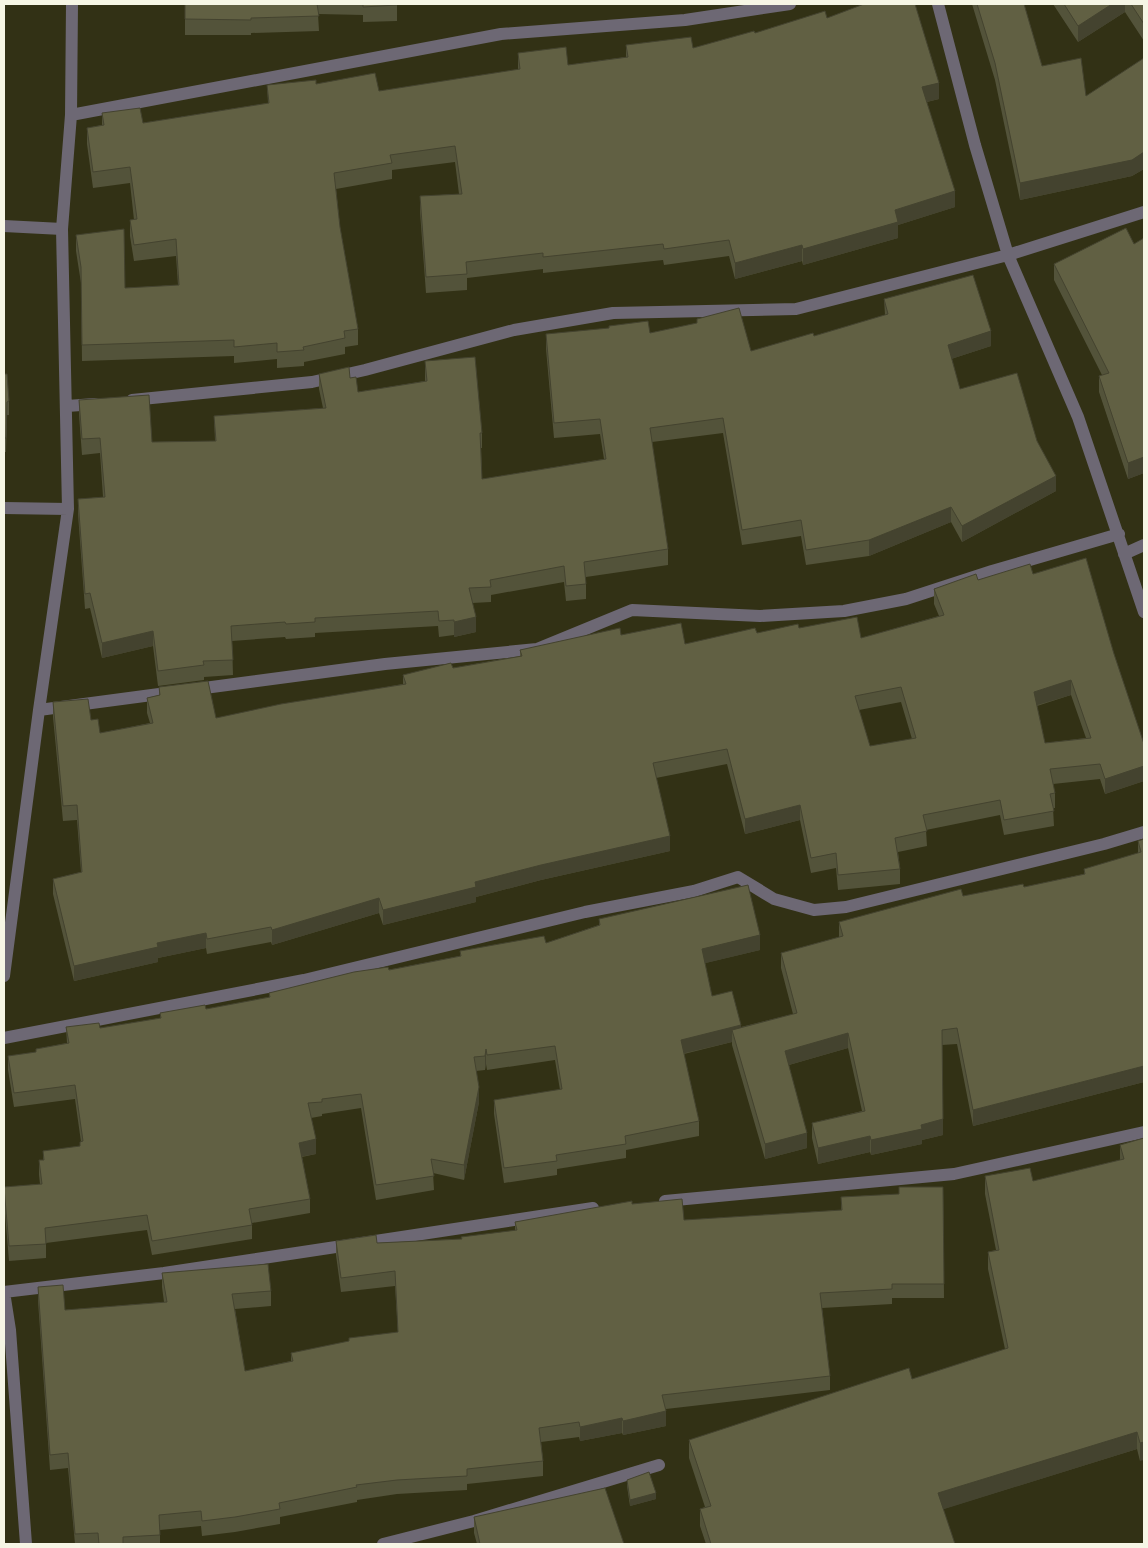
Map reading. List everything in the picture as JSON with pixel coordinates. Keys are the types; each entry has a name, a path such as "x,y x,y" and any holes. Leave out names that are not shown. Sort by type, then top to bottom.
{"street":[{"path":"4,976 68,509 62,229 71,115 72,4"},
{"path":"71,115 501,34 685,20 790,4"},
{"path":"938,4 975,145 1008,255 1078,417 1144,612"},
{"path":"67,406 312,382 365,370 514,330 613,314 796,309 1008,255 1144,212"},
{"path":"4,226 62,229"},
{"path":"4,508 68,509"},
{"path":"39,710 376,665 537,649 632,610 760,616 844,611 906,599 992,571 1119,534"},
{"path":"1124,554 1144,545"},
{"path":"4,1038 304,980 585,912 694,891 738,877 774,899 814,910 846,908 1104,844 1144,832"},
{"path":"653,1202 954,1174 1144,1132"},
{"path":"26,1544 4,1292 164,1273 604,1207"},
{"path":"383,1544 474,1521 659,1465"}],"building":[{"path":"185,4 317,4 319,16 251,18 251,20 185,19"},
{"path":"363,4 397,4 397,5 363,7"},
{"path":"864,4 915,4 939,83 922,87 955,191 895,210 898,222 803,249 802,245 735,263 729,240 664,249 663,244 543,257 543,253 466,262 467,274 426,277 420,196 462,194 455,146 390,155 392,163 334,173 340,227 358,329 344,331 345,338 303,347 304,350 277,352 277,343 234,347 234,340 82,345 81,267 76,235 124,229 125,288 179,285 176,239 134,245 130,220 137,219 130,167 93,172 87,128 104,125 102,113 140,108 143,123 269,103 267,85 316,80 316,84 375,73 379,91 520,69 518,53 566,47 568,65 628,57 626,45 691,37 693,48 754,31 755,33 825,11 827,18"},
{"path":"977,4 1024,4 1042,66 1081,58 1086,96 1144,58 1144,152 1132,160 1020,183 995,63"},
{"path":"1064,4 1112,4 1078,26"},
{"path":"1131,4 1144,4 1144,24"},
{"path":"1126,228 1134,244 1144,238 1144,457 1128,463 1099,376 1109,373 1054,264"},
{"path":"973,275 991,331 948,345 960,389 1017,373 1037,441 1056,476 962,526 951,507 869,540 806,550 801,520 742,530 723,418 650,428 668,549 584,562 586,584 566,586 564,566 490,580 491,587 469,588 476,617 454,622 454,620 439,621 438,611 315,618 315,622 231,626 233,660 203,661 204,665 158,671 153,631 102,643 90,593 85,594 78,499 105,497 100,438 82,439 79,400 149,395 152,442 216,441 214,416 326,408 319,374 349,367 350,378 356,377 358,392 427,381 425,361 475,357 482,433 480,433 482,479 606,459 600,419 554,423 546,334 609,328 609,326 648,321 650,333 697,323 697,319 739,308 751,351 813,333 814,336 888,314 884,299"},
{"path":"4,374 7,374 9,401 7,402 6,438 4,438"},
{"path":"1086,558 1114,654 1144,744 1144,766 1105,779 1100,764 1050,769 1055,793 1050,794 1054,811 1004,820 1000,800 923,815 927,831 895,838 900,869 838,875 836,853 811,858 800,805 745,819 727,749 653,763 670,836 475,882 476,887 383,910 379,898 272,930 271,927 207,939 206,933 157,943 158,947 74,966 53,879 82,872 77,805 63,806 53,702 88,699 91,720 98,719 100,733 153,723 147,698 160,695 159,687 208,681 216,718 281,704 406,684 403,675 451,663 453,668 522,656 520,650 620,628 621,635 681,623 685,644 755,628 757,633 798,624 799,628 857,617 861,638 944,615 934,589 976,574 978,580 1030,564 1033,574","holes":["1071,680 1091,738 1045,743 1034,692","901,687 916,738 870,746 855,696"]},
{"path":"1144,839 1144,1066 973,1110 957,1028 942,1030 943,1119 921,1125 922,1129 871,1140 870,1136 818,1148 812,1123 865,1111 848,1033 785,1051 807,1133 765,1144 732,1030 797,1013 781,953 843,936 839,922 961,889 963,896 1023,884 1024,887 1085,874 1084,869 1141,852 1138,841"},
{"path":"748,885 760,935 702,949 712,996 732,991 741,1025 681,1040 699,1121 625,1136 626,1144 556,1155 557,1161 504,1168 494,1100 562,1089 555,1046 487,1055 486,1049 485,1056 474,1057 479,1087 464,1165 431,1159 434,1176 376,1185 361,1094 322,1099 322,1102 308,1103 316,1139 299,1143 310,1199 249,1209 252,1225 152,1241 147,1215 45,1228 46,1244 9,1246 4,1187 42,1184 39,1160 44,1160 43,1151 80,1146 80,1142 83,1141 75,1085 14,1093 8,1056 36,1052 36,1049 69,1043 66,1027 99,1023 100,1028 161,1018 160,1013 205,1005 206,1009 270,997 269,993 354,972 388,967 389,970 461,956 460,951 544,936 546,943 600,925 599,919"},
{"path":"1144,1138 1144,1442 1140,1443 1137,1432 938,1493 955,1544 711,1544 700,1509 711,1506 689,1440 909,1368 912,1379 1008,1348 988,1252 999,1250 985,1176 1030,1168 1033,1181 1124,1159 1120,1145"},
{"path":"899,1187 943,1187 944,1284 892,1284 892,1289 820,1293 830,1376 662,1395 666,1411 623,1421 622,1418 580,1427 579,1422 539,1428 543,1461 467,1469 467,1476 397,1480 356,1485 357,1487 279,1503 280,1509 235,1517 202,1521 201,1511 159,1515 160,1535 123,1537 123,1544 99,1544 98,1533 75,1534 68,1453 50,1455 38,1287 63,1285 65,1310 167,1302 162,1273 268,1264 271,1291 232,1294 245,1371 293,1361 291,1353 349,1341 349,1338 398,1332 395,1271 341,1278 336,1241 376,1235 377,1243 462,1239 461,1237 517,1230 515,1222 632,1201 632,1204 682,1199 684,1220 842,1210 841,1197 899,1194"},
{"path":"649,1472 656,1493 630,1500 627,1480"},
{"path":"605,1488 624,1544 480,1544 474,1517"}]}
